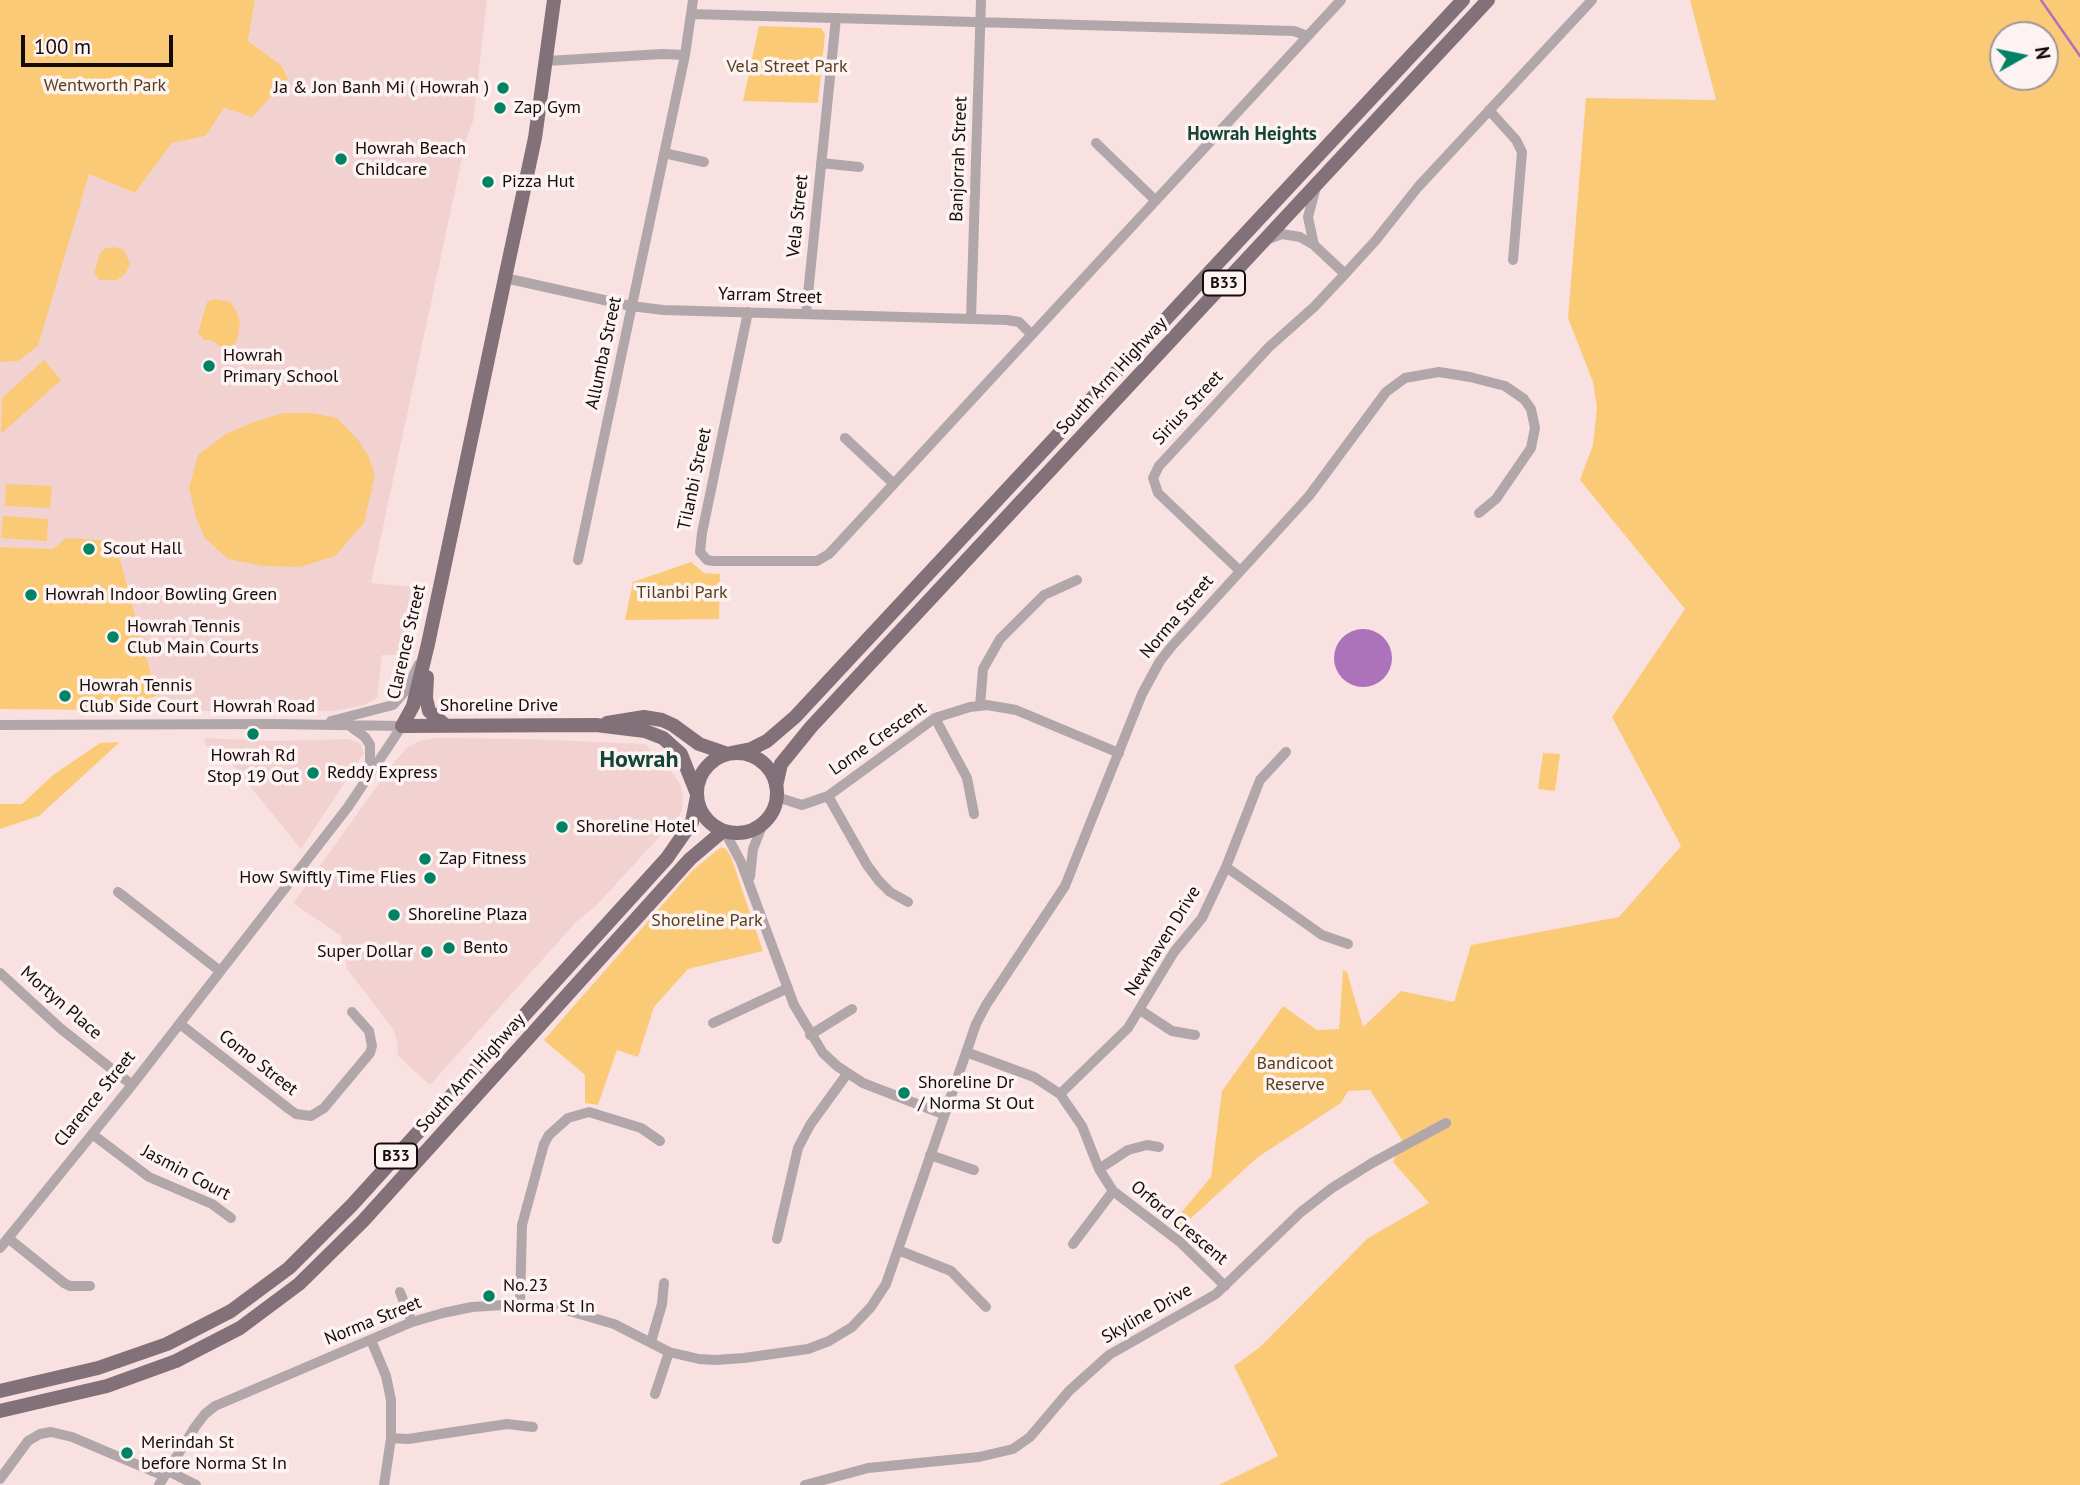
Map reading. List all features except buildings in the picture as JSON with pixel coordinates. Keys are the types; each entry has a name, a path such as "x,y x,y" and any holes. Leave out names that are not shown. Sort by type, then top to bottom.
{"main road":[{"name":"Clarence Street","path":"402,726 413,706 428,644 535,138 554,0"},
{"name":"South Arm Highway","path":"729,753 751,749 767,741 795,717 1463,0"},
{"name":"South Arm Highway","path":"777,792 777,774 787,755 811,727 1488,0"},
{"path":"428,644 427,705 430,714 445,725"},
{"name":"Shoreline Drive","path":"596,725 634,718 655,718 673,725 699,744 729,753"},
{"name":"Shoreline Drive","path":"402,726 596,725 645,731 663,738 684,758 697,795"},
{"path":"729,753 760,763 770,773 777,792"},
{"name":"B33","path":"697,795 702,771 710,762 729,753"},
{"name":"B33","path":"762,826 771,815 777,792"},
{"name":"South Arm Highway","path":"0,1391 115,1364 167,1344 231,1311 289,1268 340,1218 667,858 692,822 697,795"},
{"path":"697,795 709,820 724,832 742,833 762,826"},
{"name":"South Arm Highway","path":"0,1410 98,1388 158,1368 208,1346 240,1328 285,1295 349,1236 690,859 724,832"}],"street":[{"name":"Allumba Street","path":"578,560 685,55 693,0"},
{"name":"Banjorrah Street","path":"971,319 981,0"},
{"name":"Tilanbi Street","path":"748,312 700,552 713,561 808,561 823,558 1341,0"},
{"name":"Sirius Street","path":"1240,571 1164,499 1154,486 1155,471 1255,361 1314,307 1345,274 1418,187 1592,0"},
{"path":"691,14 1294,31 1307,36"},
{"name":"Vela Street","path":"806,314 836,18"},
{"path":"547,61 685,55"},
{"path":"1489,110 1516,140 1522,152 1513,260"},
{"path":"1096,143 1155,200"},
{"path":"664,153 704,162"},
{"name":"Vela Street","path":"821,163 859,167"},
{"path":"1314,245 1308,217 1317,184"},
{"path":"1264,241 1290,234 1314,245 1345,274"},
{"name":"Yarram Street","path":"505,278 631,306 663,310 1014,321 1031,334"},
{"name":"Norma Street","path":"164,1477 195,1427 210,1410 412,1322 457,1310 520,1304 585,1314 614,1324 669,1352 699,1359 729,1360 794,1352 820,1345 840,1335 863,1317 886,1284 943,1114 986,1005 1065,886 1142,694 1160,661 1309,496 1386,392 1405,378 1417,374 1453,373 1505,386 1524,399 1531,409 1535,428 1531,448 1496,499 1479,513"},
{"path":"845,438 894,484"},
{"path":"980,706 981,679 1000,639 1044,595 1077,580"},
{"path":"318,724 387,708 397,702 409,685 428,644"},
{"name":"Lorne Crescent","path":"777,792 795,804 802,805 828,796 935,718 956,710 980,706 1016,710 1119,752"},
{"path":"935,718 967,778 974,814"},
{"name":"Howrah Road","path":"0,725 402,726"},
{"name":"Clarence Street","path":"0,1248 132,1085 348,807 402,726"},
{"path":"350,727 369,742 372,755 369,775"},
{"name":"Newhaven Drive","path":"1060,1094 1115,1043 1140,1010 1174,952 1202,918 1226,867 1260,780 1286,752"},
{"path":"828,796 879,881 890,892 908,902"},
{"path":"751,889 753,849 762,826"},
{"path":"724,832 739,858 801,1019 823,1053 847,1073 884,1093 943,1114"},
{"path":"1226,867 1322,935 1348,944"},
{"path":"118,892 220,971"},
{"name":"Mortyn Place","path":"0,973 60,1028 132,1085"},
{"path":"713,1023 788,988"},
{"path":"810,1035 852,1009"},
{"path":"1140,1010 1172,1031 1195,1035"},
{"name":"Como Street","path":"180,1024 296,1114 311,1116 324,1108 370,1053 372,1046 369,1031 352,1012"},
{"name":"Orford Crescent","path":"966,1052 1034,1077 1060,1094 1082,1126 1099,1169 1113,1191 1180,1241 1225,1286"},
{"path":"776,1239 798,1148 810,1125 847,1073"},
{"path":"520,1304 523,1225 544,1144 555,1129 568,1118 589,1112 641,1128 660,1141"},
{"name":"Skyline Drive","path":"805,1485 868,1468 979,1457 1013,1449 1036,1431 1062,1398 1099,1363 1142,1334 1206,1300 1225,1286 1316,1200 1372,1163 1446,1123"},
{"name":"Jasmin Court","path":"92,1134 149,1177 212,1204 231,1218"},
{"path":"1099,1169 1128,1150 1147,1145 1159,1147"},
{"path":"930,1155 974,1170"},
{"path":"1073,1244 1113,1191"},
{"path":"8,1238 64,1283 70,1286 90,1286"},
{"path":"898,1251 951,1272 986,1307"},
{"path":"651,1342 662,1304 664,1283"},
{"path":"400,1292 412,1322"},
{"path":"371,1340 389,1387 392,1415 384,1485"},
{"path":"655,1394 669,1352"},
{"path":"391,1438 408,1439 507,1424 533,1427"},
{"path":"0,1479 28,1441 40,1434 51,1432 72,1437 164,1477 196,1485"}],"shaded area":[{"name":"Howrah Primary School","path":"255,0 487,0 473,121 466,140 371,583 424,588 408,655 382,655 377,698 364,705 333,711 161,711 115,541 53,549 0,547 0,136 135,193 172,143 206,136 224,108 281,65 248,41"},
{"path":"1363,629 1384,637 1392,658 1384,679 1363,687 1342,679 1334,658 1342,637"},
{"path":"205,738 273,741 348,739 360,743 364,753 301,849 231,763 205,745"},
{"path":"437,738 645,744 674,775 683,794 682,812 595,907 576,922 430,1085 398,1056 393,1029 347,969 341,936 293,903 395,761 408,747 419,741"}],"green space":[{"name":"Wentworth Park","path":"0,0 255,0 248,41 281,65 288,79 252,117 224,108 206,136 172,143 135,193 89,174 38,346 18,361 0,362"},
{"name":"Bandicoot Reserve","path":"1690,0 2080,0 2080,1485 1219,1485 1278,1456 1234,1366 1260,1347 1368,1238 1429,1203 1393,1162 1402,1140 1370,1090 1348,1091 1341,1103 1258,1157 1178,1230 1171,1225 1211,1177 1222,1091 1283,1006 1317,1030 1339,1029 1343,970 1347,972 1363,1027 1401,991 1454,1002 1471,945 1619,917 1681,846 1612,717 1685,609 1580,480 1593,445 1597,407 1593,382 1568,318 1586,98 1716,100"},
{"name":"Vela Street Park","path":"759,26 821,28 825,34 818,103 743,101"},
{"path":"113,247 123,249 130,263 126,273 117,280 100,280 94,273 100,253"},
{"path":"213,299 230,302 236,311 240,322 238,338 234,345 221,347 211,340 204,340 198,333 207,302"},
{"path":"44,360 61,380 1,434 2,398"},
{"path":"283,413 312,413 337,418 359,441 368,455 375,475 364,523 335,556 300,567 263,566 228,559 205,538 196,518 189,488 198,455 226,434"},
{"path":"6,484 52,486 50,508 5,506"},
{"path":"3,516 48,519 47,541 1,538"},
{"path":"66,538 115,541 157,696 104,710 0,709 0,547 53,549"},
{"name":"Tilanbi Park","path":"691,562 704,573 720,574 719,619 625,620 633,582"},
{"path":"120,742 39,816 0,829 0,804 22,804 53,775 100,743"},
{"path":"1543,753 1560,754 1555,791 1538,789"},
{"name":"Shoreline Park","path":"721,847 726,849 731,857 763,951 688,969 654,1007 638,1057 617,1050 598,1105 585,1103 585,1075 544,1040 693,870"}],"waterway":[{"path":"2041,0 2080,56"}],"place":[{"name":"Ja & Jon Banh Mi ( Howrah )","path":"503,88"},
{"name":"Zap Gym","path":"500,108"},
{"name":"Howrah Beach Childcare","path":"341,159"},
{"name":"Pizza Hut","path":"488,182"},
{"name":"Howrah Primary School","path":"209,366"},
{"name":"Scout Hall","path":"89,549"},
{"name":"Howrah Indoor Bowling Green","path":"31,595"},
{"name":"Howrah Tennis Club Main Courts","path":"113,637"},
{"name":"Howrah Tennis Club Side Court","path":"65,696"},
{"name":"Howrah Rd Stop 19 Out","path":"253,734"},
{"name":"Reddy Express","path":"313,773"},
{"name":"Shoreline Hotel","path":"562,827"},
{"name":"Zap Fitness","path":"425,859"},
{"name":"How Swiftly Time Flies","path":"430,878"},
{"name":"Shoreline Plaza","path":"394,915"},
{"name":"Bento","path":"449,948"},
{"name":"Super Dollar","path":"427,952"},
{"name":"Shoreline Dr / Norma St Out","path":"904,1093"},
{"name":"No.23 Norma St In","path":"489,1296"},
{"name":"Merindah St before Norma St In","path":"127,1453"}],"district":[{"name":"Howrah Heights","path":"1252,135"},
{"name":"Howrah","path":"639,760"}]}
